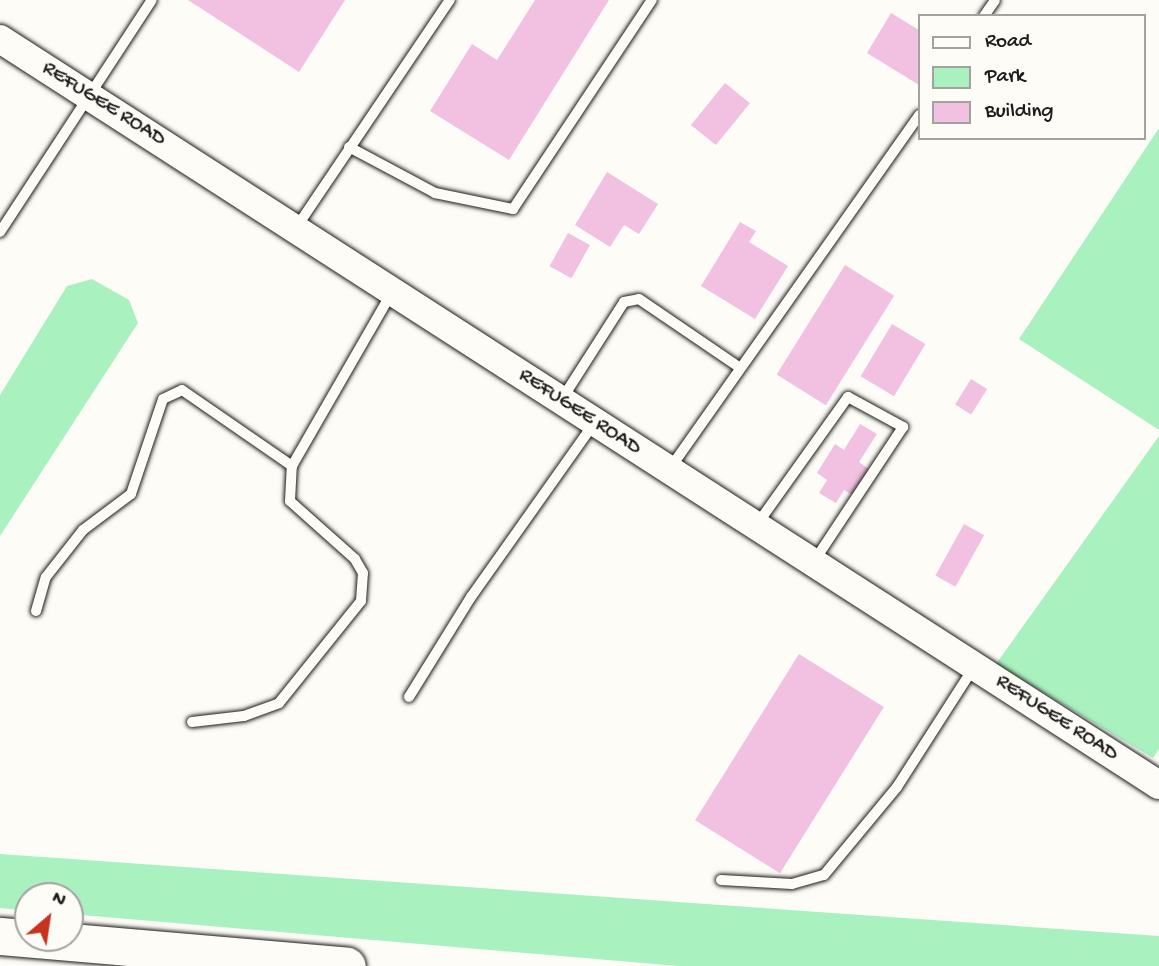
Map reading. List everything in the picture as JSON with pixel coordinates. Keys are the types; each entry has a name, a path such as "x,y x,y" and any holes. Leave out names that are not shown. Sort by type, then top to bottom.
{"highway":[{"path":"0,936 347,966"}],"main road":[{"name":"REFUGEE ROAD","path":"0,39 1159,785"}],"lane":[{"path":"0,232 152,0"},
{"path":"296,229 450,0"},
{"path":"349,147 435,193 513,209 652,0"},
{"path":"669,470 918,116"},
{"path":"191,722 253,714 279,703 361,601 363,573 355,559 290,501 292,466 392,292"},
{"path":"561,401 624,302 639,299 739,367"},
{"path":"36,611 47,577 83,530 131,494 163,399 182,390 292,466"},
{"path":"756,527 848,397 903,427 813,563"},
{"path":"409,697 471,597 594,423"},
{"path":"721,880 792,884 824,875 897,787 974,667"}],"green space":[{"path":"1159,128 1159,430 1019,339"},
{"path":"92,279 129,300 138,323 0,536 0,395 67,286"},
{"path":"1159,436 1159,749 1153,758 996,664"},
{"path":"0,854 1159,936 1159,966 678,966 84,915 84,882 14,882 14,910 0,908"}],"building":[{"path":"188,0 345,0 299,72"},
{"path":"535,0 609,0 509,160 430,111 472,44 497,60"},
{"path":"891,13 918,29 918,84 867,53"},
{"path":"725,83 750,103 716,145 691,125"},
{"path":"607,172 658,204 639,234 624,225 610,247 575,225"},
{"path":"740,222 756,231 749,242 788,266 755,319 701,286"},
{"path":"568,233 590,245 571,278 550,266"},
{"path":"845,265 894,296 826,405 777,374"},
{"path":"892,324 925,344 894,396 861,376"},
{"path":"971,379 987,389 971,415 955,404"},
{"path":"860,424 877,434 859,462 870,470 854,496 844,490 836,503 819,493 827,480 817,473 835,444 844,450"},
{"path":"964,524 984,535 956,587 935,576"},
{"path":"799,654 884,707 780,873 695,820"}]}
